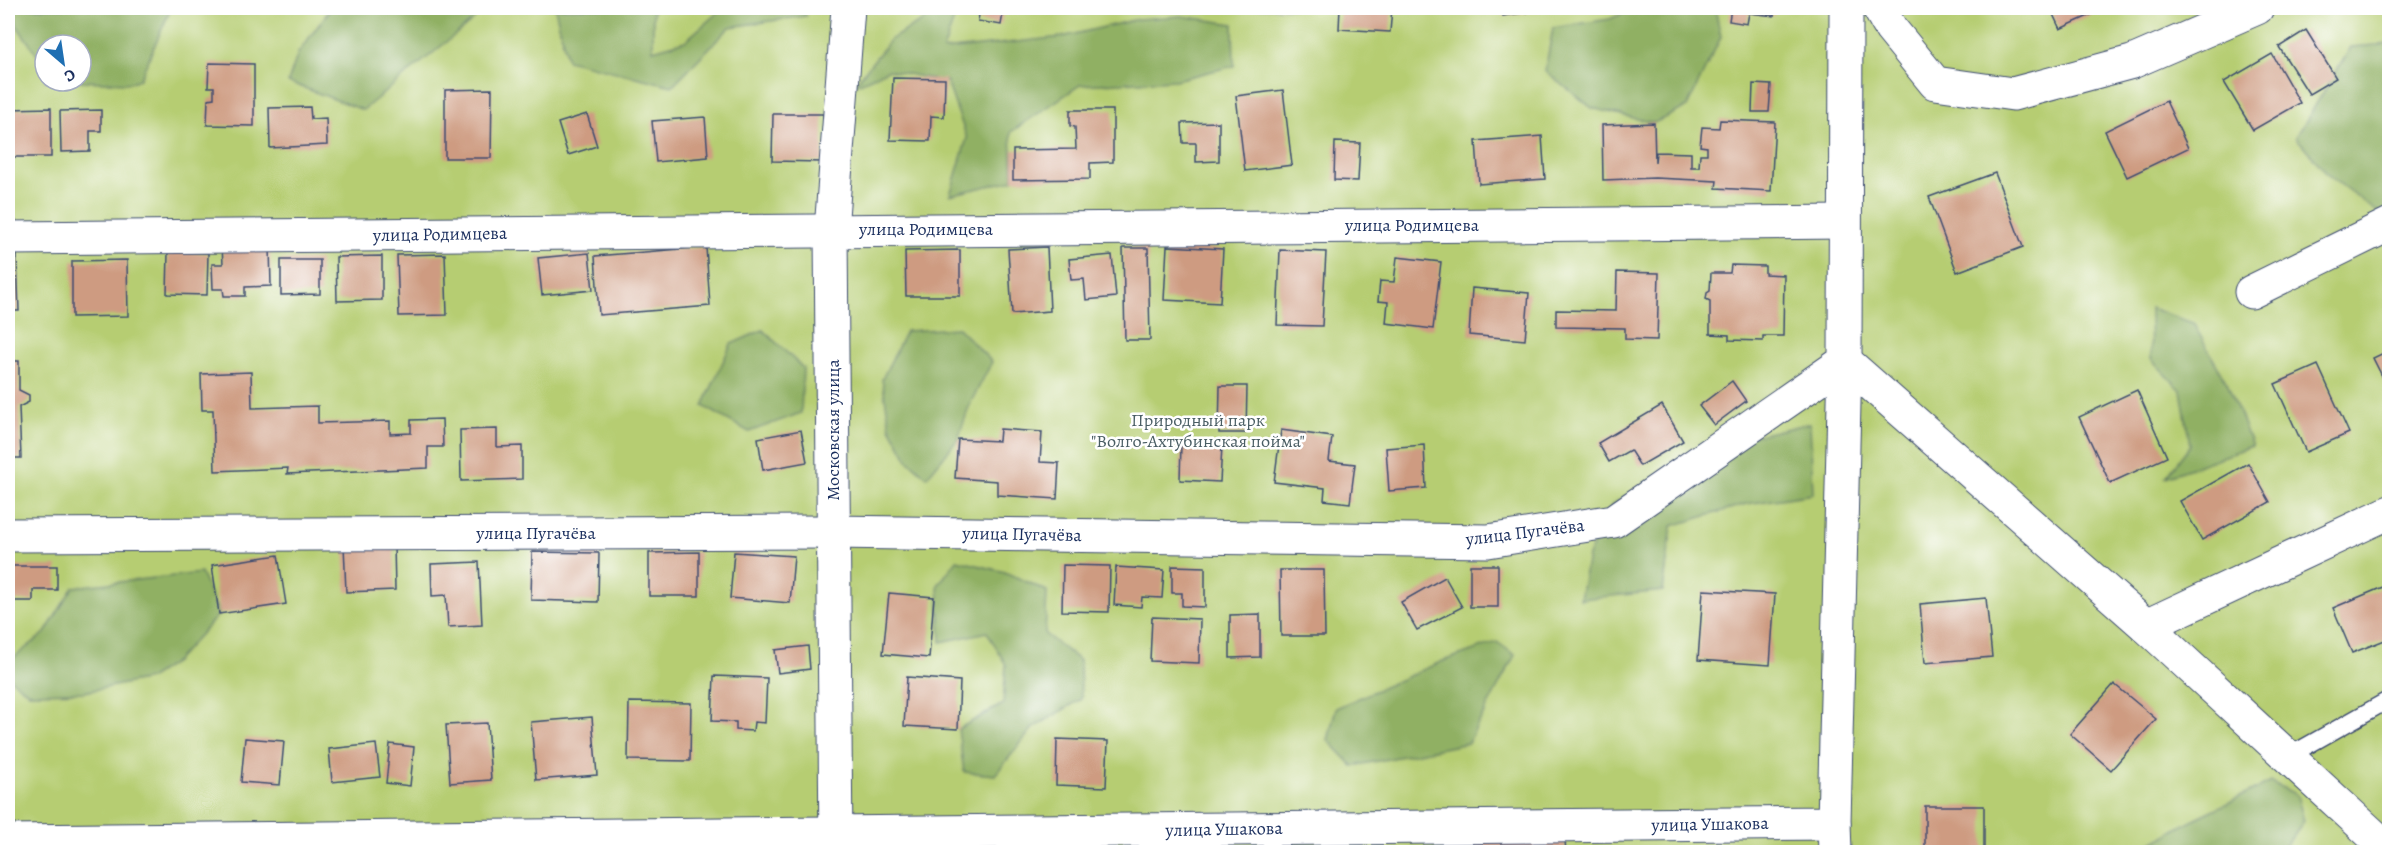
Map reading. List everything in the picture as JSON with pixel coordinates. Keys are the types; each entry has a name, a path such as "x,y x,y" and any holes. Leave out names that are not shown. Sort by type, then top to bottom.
{"street":[{"name":"Московская улица","path":"836,843 831,230 848,8"},
{"path":"1846,8 1845,361 2146,626 2390,851"},
{"path":"1879,8 1891,29 1935,83 2013,94 2132,62 2257,8"},
{"name":"улица Родимцева","path":"8,238 1844,222"},
{"path":"2251,292 2390,224"},
{"name":"улица Пугачёва","path":"8,535 833,532 1488,541 1614,521 1845,361"},
{"name":"улица Ушакова","path":"8,841 836,843 1835,838 1845,361"},
{"path":"2146,626 2390,512"}],"lane":[{"path":"2288,757 2390,699"}],"green space":[{"name":"Природный парк \"Волго-Ахтубинская пойма\"","path":"8,8 2389,8 2389,852 8,852"},
{"path":"13,8 171,8 140,79 128,83 93,82 93,33 33,33 33,49 17,26"},
{"path":"331,8 476,8 477,17 363,110 288,82 298,53"},
{"path":"555,8 653,8 653,50 685,41 723,8 801,8 806,16 730,27 672,86 567,60"},
{"path":"944,8 958,8 943,50 1062,37 1138,19 1181,16 1233,24 1234,66 1175,80 1080,85 1011,132 1013,180 950,195 967,138 947,82 888,70 853,86 891,39"},
{"path":"1635,8 1715,8 1721,37 1687,107 1654,123 1592,108 1545,71 1553,28 1610,19"},
{"path":"2389,44 2389,210 2380,214 2328,175 2296,137 2351,47"},
{"path":"2150,308 2193,323 2228,385 2252,446 2166,477 2190,445 2181,390 2151,359"},
{"path":"958,328 992,362 970,404 958,439 927,477 908,460 890,427 882,379 906,331"},
{"path":"763,330 803,368 801,413 749,432 703,406 731,344"},
{"path":"1810,423 1813,494 1746,504 1672,526 1663,591 1580,599 1588,556 1613,504 1703,448"},
{"path":"957,560 1005,572 1047,591 1045,634 1080,661 1081,699 1033,728 995,775 964,772 958,729 1003,704 1006,665 987,632 941,642 938,585"},
{"path":"201,573 219,614 175,662 149,679 84,692 29,693 8,677 8,662 45,633 73,587"},
{"path":"1497,642 1515,655 1468,743 1353,766 1328,740 1336,708 1443,661"},
{"path":"2271,782 2297,795 2304,821 2281,852 2148,852 2149,845 2190,821"}],"building":[{"path":"980,8 1004,8 1001,25 978,21"},
{"path":"1340,8 1392,8 1390,32 1339,29"},
{"path":"1502,8 1550,8 1550,9 1503,16"},
{"path":"1731,8 1775,8 1774,16 1749,13 1747,24 1729,21"},
{"path":"2050,8 2106,8 2060,29"},
{"path":"2306,30 2336,78 2309,94 2279,47"},
{"path":"2272,54 2300,103 2253,130 2224,82"},
{"path":"209,63 254,64 254,126 207,125 208,99 214,98 214,87 208,87"},
{"path":"893,78 945,79 944,117 931,116 930,141 890,140"},
{"path":"1753,84 1771,85 1769,112 1752,112"},
{"path":"492,89 491,158 445,158 445,90"},
{"path":"1283,90 1292,165 1245,171 1236,96"},
{"path":"2166,101 2188,148 2127,177 2105,131"},
{"path":"310,107 311,119 326,118 327,145 270,148 269,108"},
{"path":"51,108 51,157 8,157 8,109"},
{"path":"101,110 101,131 90,131 90,151 61,152 60,111"},
{"path":"1070,110 1113,110 1113,162 1090,163 1090,179 1013,180 1013,150 1076,149 1075,127 1070,126"},
{"path":"587,114 597,146 568,155 558,123"},
{"path":"773,114 823,114 823,162 772,161"},
{"path":"705,117 708,157 656,162 652,121"},
{"path":"1720,120 1775,122 1771,191 1716,188 1717,181 1655,178 1603,180 1602,125 1654,123 1655,162 1656,152 1691,153 1691,167 1699,167 1700,154 1707,154 1707,147 1700,146 1702,127 1719,128"},
{"path":"1219,122 1219,161 1196,162 1196,143 1183,143 1182,123"},
{"path":"1542,136 1545,179 1479,184 1476,141"},
{"path":"1335,142 1360,143 1358,181 1334,180"},
{"path":"1995,173 2023,247 1957,272 1929,197"},
{"path":"270,246 271,286 245,287 245,296 224,296 223,289 213,289 212,264 223,264 222,247"},
{"path":"1167,246 1223,249 1220,303 1164,300"},
{"path":"706,247 710,306 599,315 595,256"},
{"path":"1047,247 1050,311 1012,314 1008,249"},
{"path":"1123,248 1148,248 1150,340 1125,340"},
{"path":"960,250 960,296 906,296 905,251"},
{"path":"1280,250 1326,252 1322,326 1277,325"},
{"path":"168,252 208,253 207,295 167,294"},
{"path":"589,253 593,290 542,295 538,258"},
{"path":"8,254 17,254 19,311 8,311"},
{"path":"445,254 447,315 399,316 397,255"},
{"path":"1112,255 1116,297 1086,300 1084,279 1071,280 1069,259"},
{"path":"382,256 382,300 337,301 336,257"},
{"path":"1397,257 1441,262 1433,329 1386,323 1388,302 1378,301 1380,281 1394,282"},
{"path":"127,260 128,316 72,317 72,261"},
{"path":"281,260 320,260 320,294 281,295"},
{"path":"1731,265 1765,266 1765,274 1784,275 1783,336 1763,336 1763,341 1729,340 1729,335 1710,334 1710,301 1706,299 1710,291 1711,273 1730,273"},
{"path":"1617,272 1659,273 1657,340 1625,339 1625,328 1556,327 1556,310 1616,311"},
{"path":"1472,288 1529,293 1525,340 1469,335"},
{"path":"2390,350 2390,392 2373,358"},
{"path":"8,361 19,361 19,390 29,395 29,402 19,407 21,458 8,458"},
{"path":"2318,365 2349,433 2306,452 2275,384"},
{"path":"251,372 252,408 318,406 318,423 390,421 390,434 411,433 411,420 442,419 443,447 428,447 428,468 287,474 288,468 215,471 213,410 202,410 201,374"},
{"path":"1732,381 1746,401 1714,425 1699,406"},
{"path":"1220,386 1247,386 1246,433 1219,433"},
{"path":"2137,390 2167,457 2110,483 2079,417"},
{"path":"1662,405 1683,441 1640,466 1630,450 1609,462 1598,443"},
{"path":"497,429 497,447 522,446 522,479 461,481 460,430"},
{"path":"1000,429 1042,432 1040,462 1059,463 1057,499 997,495 997,481 955,478 958,439 999,441"},
{"path":"801,430 807,462 763,470 758,438"},
{"path":"1281,430 1332,437 1329,461 1355,464 1350,503 1324,500 1325,488 1274,482"},
{"path":"1181,444 1222,446 1220,482 1180,480"},
{"path":"1424,445 1426,488 1389,491 1386,448"},
{"path":"2248,463 2270,502 2202,540 2180,501"},
{"path":"394,544 395,590 346,592 344,545"},
{"path":"532,552 599,553 598,602 531,600"},
{"path":"699,552 699,596 649,596 649,553"},
{"path":"734,552 794,556 790,603 730,598"},
{"path":"278,555 286,604 219,614 212,565"},
{"path":"479,562 482,625 448,627 446,595 432,596 431,564"},
{"path":"1063,565 1110,566 1109,612 1062,611"},
{"path":"1470,565 1498,565 1498,607 1470,607"},
{"path":"8,566 57,566 57,590 33,590 33,601 8,601"},
{"path":"1172,566 1205,567 1205,607 1182,606 1182,593 1172,593"},
{"path":"1116,567 1164,570 1162,598 1142,597 1141,607 1114,605"},
{"path":"1280,570 1324,570 1325,636 1281,636"},
{"path":"1445,577 1462,607 1417,630 1401,602"},
{"path":"2390,584 2390,638 2352,653 2333,608"},
{"path":"1703,590 1775,594 1770,665 1698,660"},
{"path":"889,593 934,597 929,658 883,654"},
{"path":"1986,598 1992,657 1925,663 1920,604"},
{"path":"1260,614 1260,657 1230,658 1230,615"},
{"path":"1152,617 1200,619 1199,663 1150,661"},
{"path":"808,646 810,669 778,673 775,650"},
{"path":"714,676 767,678 765,723 754,722 753,731 736,730 736,722 712,721"},
{"path":"907,677 960,681 958,729 904,726"},
{"path":"2114,684 2156,719 2111,770 2070,734"},
{"path":"629,702 691,703 690,761 628,760"},
{"path":"592,717 597,775 536,780 531,722"},
{"path":"487,723 491,780 450,783 446,725"},
{"path":"245,738 284,741 280,785 241,782"},
{"path":"1057,739 1108,741 1106,787 1056,785"},
{"path":"376,744 380,777 332,782 329,749"},
{"path":"390,744 414,747 410,786 386,783"},
{"path":"1925,806 1984,806 1984,852 1925,852"},
{"path":"1564,829 1566,852 1465,852 1464,838"}]}
